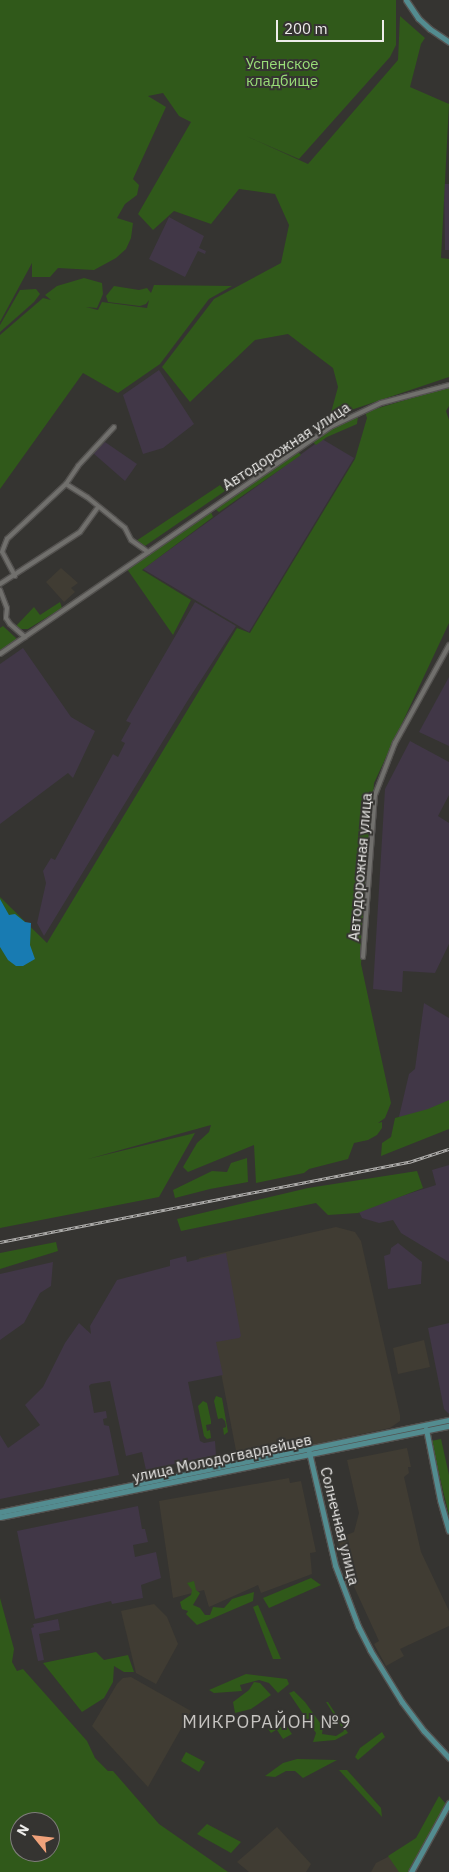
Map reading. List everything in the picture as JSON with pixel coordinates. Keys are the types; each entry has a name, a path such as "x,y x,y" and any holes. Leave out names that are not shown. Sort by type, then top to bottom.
{"main road":[{"path":"406,0 430,29 449,42"},
{"name":"улица Молодогвардейцев","path":"0,1512 447,1424"},
{"path":"425,1428 440,1500 449,1531"},
{"name":"Солнечная улица","path":"309,1451 335,1565 358,1626 370,1650 402,1702 449,1758"},
{"name":"улица Молодогвардейцев","path":"0,1517 146,1484"},
{"path":"411,1872 449,1803"}],"street":[{"name":"Автодорожная улица","path":"0,654 330,427 381,403 449,385"},
{"path":"15,576 2,552 3,545 66,484 78,466 114,427"},
{"path":"66,484 87,497 125,528 131,540 148,552"},
{"path":"0,584 80,532 98,507"},
{"path":"0,590 6,608 6,618 25,637"},
{"name":"Автодорожная улица","path":"363,957 375,795 395,744 449,645"}],"shaded area":[{"path":"444,184 449,184 449,250 445,250"},
{"path":"169,217 204,236 199,248 206,251 205,254 198,251 185,277 149,259"},
{"path":"159,370 194,424 163,448 143,454 123,395"},
{"path":"322,439 354,458 249,632 143,569"},
{"path":"105,442 137,464 125,481 93,453"},
{"path":"61,568 78,583 71,588 75,592 64,602 46,582"},
{"path":"195,602 236,626 188,700 44,936 37,923 46,883 43,871 51,858 55,860 113,754 118,757 125,743 121,741 131,723 126,721"},
{"path":"23,648 71,717 95,731 73,778 68,773 0,824 0,664"},
{"path":"449,677 449,746 419,732"},
{"path":"410,741 449,762 449,795 438,816 449,823 449,944 435,973 403,971 402,992 373,989 385,789"},
{"path":"424,1003 449,1018 449,1103 398,1121 409,1074 415,1069"},
{"path":"449,1165 449,1262 401,1233 393,1220 379,1223 362,1218 358,1210 436,1185 432,1170"},
{"path":"336,1227 355,1232 361,1241 400,1421 390,1428 238,1461 199,1258"},
{"path":"398,1243 422,1262 421,1284 388,1289 384,1256 390,1254 391,1248"},
{"path":"226,1253 241,1336 216,1342 223,1375 188,1382 200,1441 204,1443 215,1441 216,1455 146,1470 142,1452 126,1456 110,1381 91,1384 89,1386 94,1413 106,1411 107,1418 103,1419 104,1425 109,1426 119,1475 0,1499 0,1435 8,1448 40,1425 25,1405 43,1387 65,1343 79,1323 91,1334 90,1326 117,1280 170,1266 170,1260 186,1256 187,1262"},
{"path":"53,1262 51,1286 40,1293 24,1323 0,1340 0,1274"},
{"path":"449,1323 449,1414 444,1409 428,1328"},
{"path":"424,1340 430,1367 398,1374 393,1348"},
{"path":"407,1448 411,1467 408,1467 409,1473 404,1477 421,1552 449,1611 449,1626 400,1649 404,1656 386,1666 374,1644 379,1641 350,1578 337,1539 354,1532 359,1513 347,1460"},
{"path":"289,1478 290,1483 301,1481 316,1552 310,1553 312,1574 261,1593 258,1585 209,1607 204,1590 173,1598 159,1501"},
{"path":"138,1506 142,1529 145,1529 148,1542 133,1545 135,1557 156,1552 161,1578 141,1585 143,1598 112,1604 111,1601 35,1619 17,1531"},
{"path":"154,1604 167,1617 178,1644 156,1684 136,1673 121,1611"},
{"path":"58,1619 60,1630 39,1634 44,1660 38,1661 31,1628 34,1627 33,1624"},
{"path":"131,1677 191,1711 148,1787 92,1726 117,1684 123,1678"},
{"path":"277,1827 311,1864 306,1872 249,1872 237,1862"},
{"path":"423,1839 405,1872 371,1872 376,1863"}],"green space":[{"name":"Успенское кладбище","path":"0,0 396,0 396,45 390,57 299,159 246,136 308,164 398,60 400,16 425,38 421,44 410,87 449,104 441,258 449,259 449,377 351,410 329,420 338,387 333,368 288,334 255,340 190,402 162,367 214,299 281,263 289,225 275,194 239,189 211,224 174,211 153,230 138,214 191,122 179,116 163,93 148,96 166,107 133,179 139,185 137,195 125,204 117,218 133,223 131,238 126,249 116,258 94,270 58,268 50,277 32,277 32,263 0,322"},
{"path":"84,278 102,283 103,294 97,308 86,307 98,310 102,302 147,308 149,300 146,304 140,306 108,302 106,296 114,286 139,290 147,288 151,293 154,285 232,286 209,299 160,364 118,393 83,373 0,489 0,335 43,298 51,300 45,295 57,286"},
{"path":"36,289 40,294 34,302 0,332 0,325 20,290"},
{"path":"449,387 449,406 446,411 449,420 449,623 374,783 361,964 391,1103 385,1118 378,1123 382,1122 382,1128 377,1135 368,1140 354,1143 348,1159 309,1169 304,1173 256,1183 254,1145 188,1172 183,1167 197,1143 209,1132 211,1125 88,1159 195,1133 159,1197 0,1228 0,897 47,943 237,628 250,633 355,459 367,418 365,412"},
{"path":"358,416 357,424 327,437 316,445 313,442 331,429"},
{"path":"298,452 301,455 219,512 215,509"},
{"path":"220,485 225,491 145,546 136,541"},
{"path":"211,512 213,517 142,570 191,600 173,635 127,569"},
{"path":"60,602 62,608 28,629 19,629 16,626 34,607 40,615"},
{"path":"3,626 17,639 0,651 0,628"},
{"path":"449,1100 449,1129 381,1156 382,1143 391,1137 395,1118 428,1109"},
{"path":"247,1158 248,1182 175,1198 173,1190 212,1171 227,1172 231,1163"},
{"path":"417,1171 423,1188 358,1213 328,1215 316,1203 181,1231 177,1219 308,1188"},
{"path":"56,1242 58,1251 0,1269 0,1253"},
{"path":"216,1396 222,1398 228,1432 224,1435 225,1421 222,1418 218,1419 214,1401"},
{"path":"203,1401 207,1403 211,1421 211,1424 206,1425 207,1431 210,1430 211,1438 207,1439 204,1436 198,1406"},
{"path":"441,1439 449,1475 449,1515 431,1441"},
{"path":"311,1578 321,1585 269,1608 263,1598"},
{"path":"194,1581 196,1590 200,1593 193,1605 200,1608 205,1615 210,1615 213,1607 224,1608 232,1599 254,1592 253,1601 197,1625 186,1614 188,1611 182,1609 180,1602 191,1595 192,1590 187,1583"},
{"path":"0,1598 14,1649 12,1662 17,1671 23,1669 87,1741 95,1758 108,1771 113,1771 159,1824 228,1872 0,1872"},
{"path":"258,1605 281,1659 273,1659 253,1607"},
{"path":"96,1652 104,1660 128,1655 134,1672 124,1672 114,1666 113,1682 104,1698 82,1712 43,1663"},
{"path":"246,1674 287,1679 289,1684 278,1693 269,1683 259,1680 240,1685 242,1691 214,1693 209,1690"},
{"path":"254,1682 260,1683 271,1695 251,1709 235,1713 233,1702 249,1690"},
{"path":"294,1691 305,1702 323,1727 322,1734 336,1736 344,1731 326,1702 328,1702 348,1733 335,1740 313,1742 316,1733 289,1693"},
{"path":"278,1722 281,1727 271,1733 268,1729"},
{"path":"286,1725 292,1734 283,1739 277,1730"},
{"path":"382,1732 385,1737 358,1760 355,1757 360,1748"},
{"path":"186,1752 205,1762 199,1772 181,1761"},
{"path":"297,1759 337,1760 303,1778 295,1771 286,1771 275,1777 265,1776 283,1763"},
{"path":"339,1770 347,1770 381,1808 382,1817"},
{"path":"439,1796 446,1804 408,1872 399,1872 388,1856 416,1838"},
{"path":"207,1824 241,1842 231,1853 197,1834"}],"water":[{"path":"0,899 9,915 15,914 25,922 31,923 30,945 35,959 23,966 16,966 8,960 0,947"}],"railway":[{"path":"0,1242 409,1162 449,1149"}],"district":[{"name":"МИКРОРАЙОН №9","path":"267,1722"}]}
